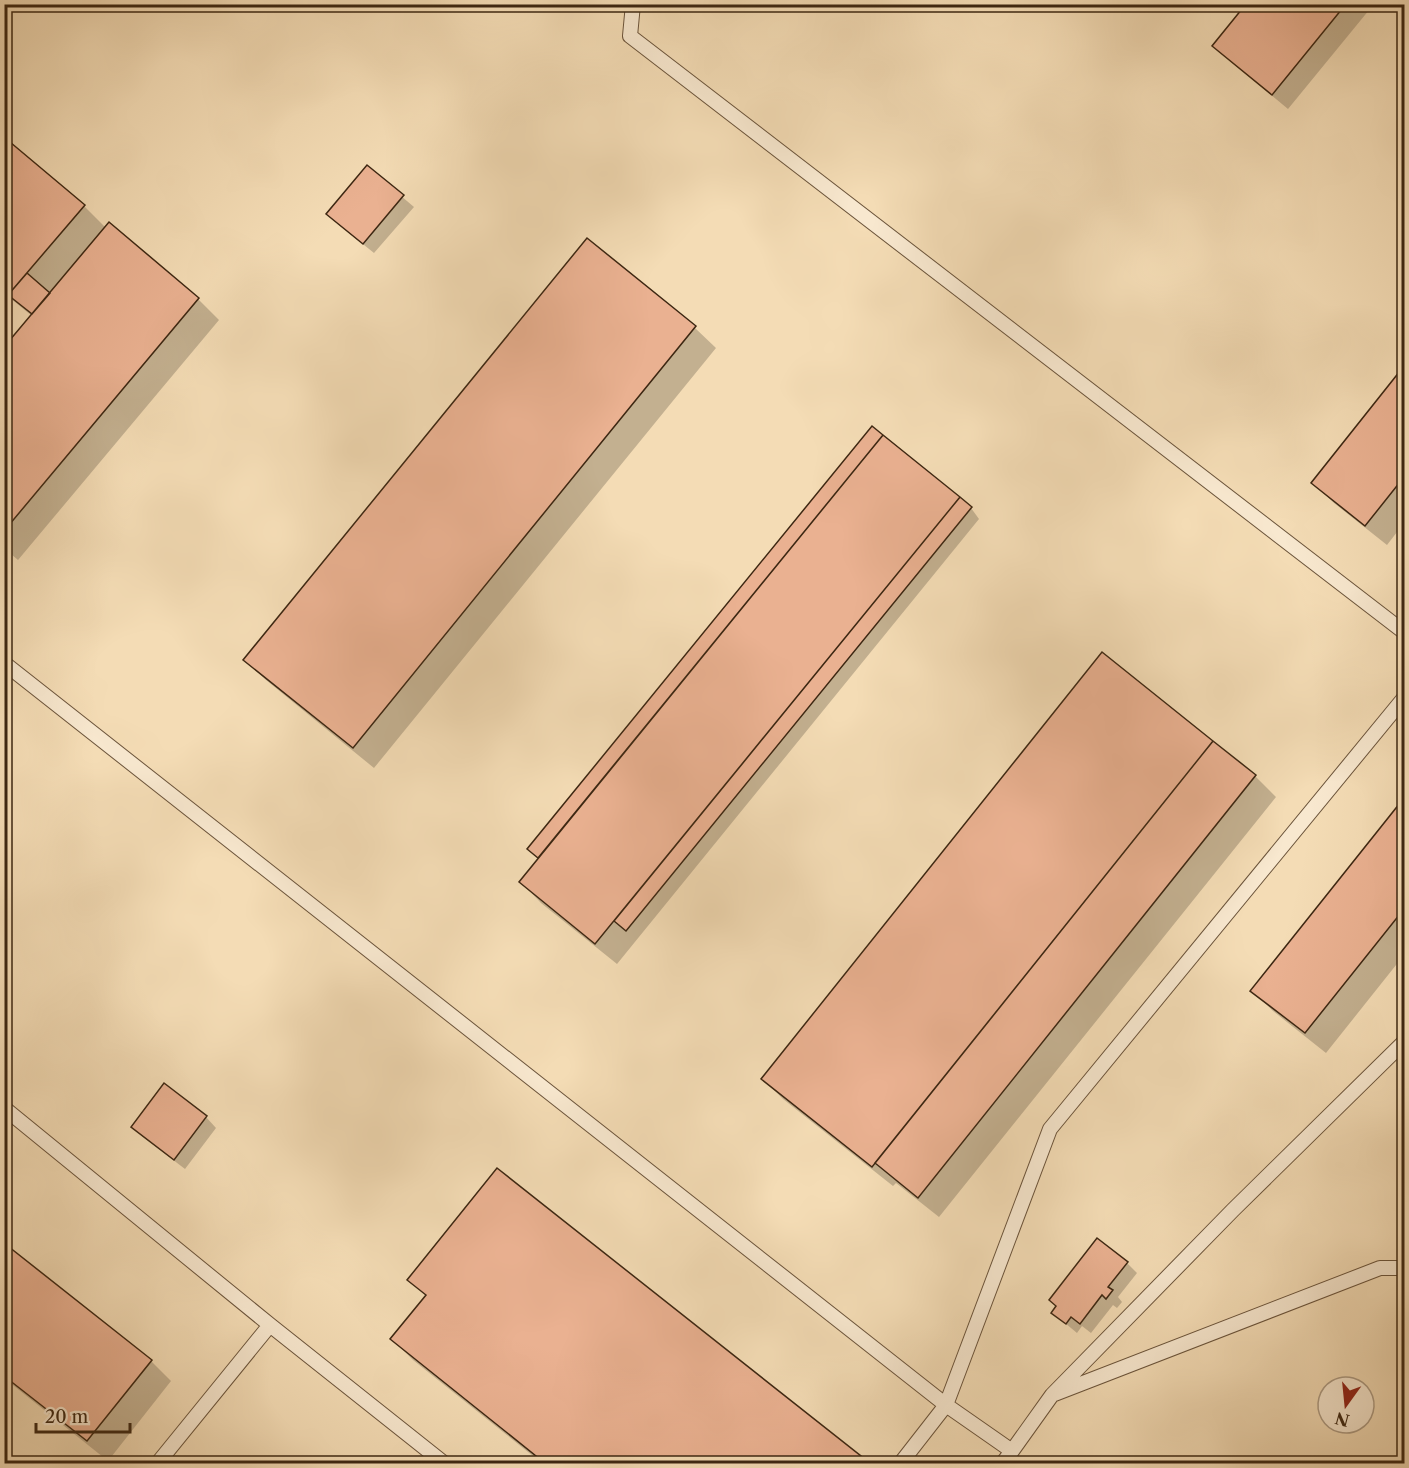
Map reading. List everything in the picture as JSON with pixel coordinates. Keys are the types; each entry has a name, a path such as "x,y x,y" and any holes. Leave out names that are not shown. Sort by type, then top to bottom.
{"lane":[{"path":"633,4 630,36 1404,632"},
{"path":"4,663 946,1405 1012,1451"},
{"path":"900,1464 946,1405 1050,1129 1404,698"},
{"path":"1002,1464 1052,1395 1233,1210 1404,1042"},
{"path":"4,1108 445,1464"},
{"path":"1052,1395 1380,1268 1404,1268"},
{"path":"157,1464 270,1325"}],"building":[{"path":"1246,4 1346,4 1272,95 1212,46"},
{"path":"4,137 85,205 8,295 4,292"},
{"path":"367,165 404,195 363,244 326,214"},
{"path":"109,222 199,298 4,531 4,347"},
{"path":"587,238 696,326 353,748 243,660"},
{"path":"27,273 50,293 32,314 8,295"},
{"path":"1404,366 1404,477 1365,526 1311,483"},
{"path":"872,426 883,435 538,858 527,849"},
{"path":"883,435 960,497 595,944 519,882"},
{"path":"960,497 972,507 626,931 614,921"},
{"path":"1102,652 1213,741 872,1167 761,1079"},
{"path":"1213,741 1256,775 918,1198 875,1163"},
{"path":"1404,798 1404,909 1305,1033 1250,991"},
{"path":"164,1083 207,1116 174,1160 131,1127"},
{"path":"497,1168 866,1460 863,1464 546,1464 390,1339 426,1295 407,1280"},
{"path":"1097,1238 1128,1262 1108,1287 1113,1290 1106,1299 1102,1295 1080,1324 1071,1317 1066,1324 1051,1313 1056,1306 1049,1300"},
{"path":"4,1243 152,1360 87,1441 4,1376"}]}
